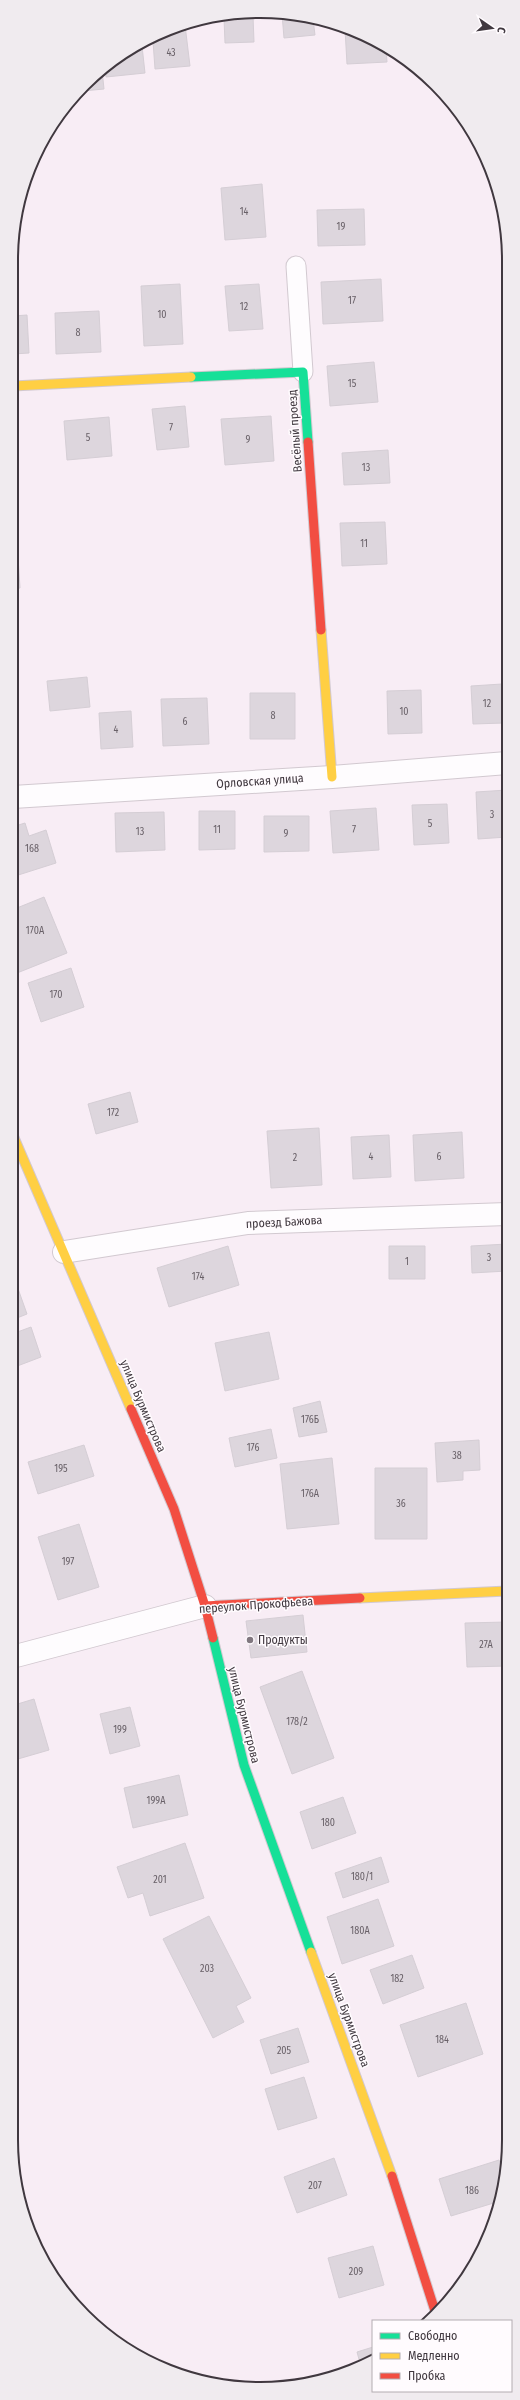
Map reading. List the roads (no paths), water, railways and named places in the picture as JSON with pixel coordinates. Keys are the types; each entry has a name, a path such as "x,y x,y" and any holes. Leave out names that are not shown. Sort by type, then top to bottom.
{"street":[{"name":"Весёлый проезд","path":"18,386 303,372 332,777"},
{"name":"Орловская улица","path":"18,797 332,777 502,763"},
{"name":"улица Бурмистрова","path":"18,1147 174,1509 205,1606 244,1764 385,2156 434,2308"},
{"name":"проезд Бажова","path":"64,1252 248,1223 502,1214"},
{"name":"переулок Прокофьева","path":"18,1655 205,1606 502,1591"}],"lane":[{"path":"296,266 303,372"}],"place":[{"name":"Продукты","path":"250,1640"}]}
